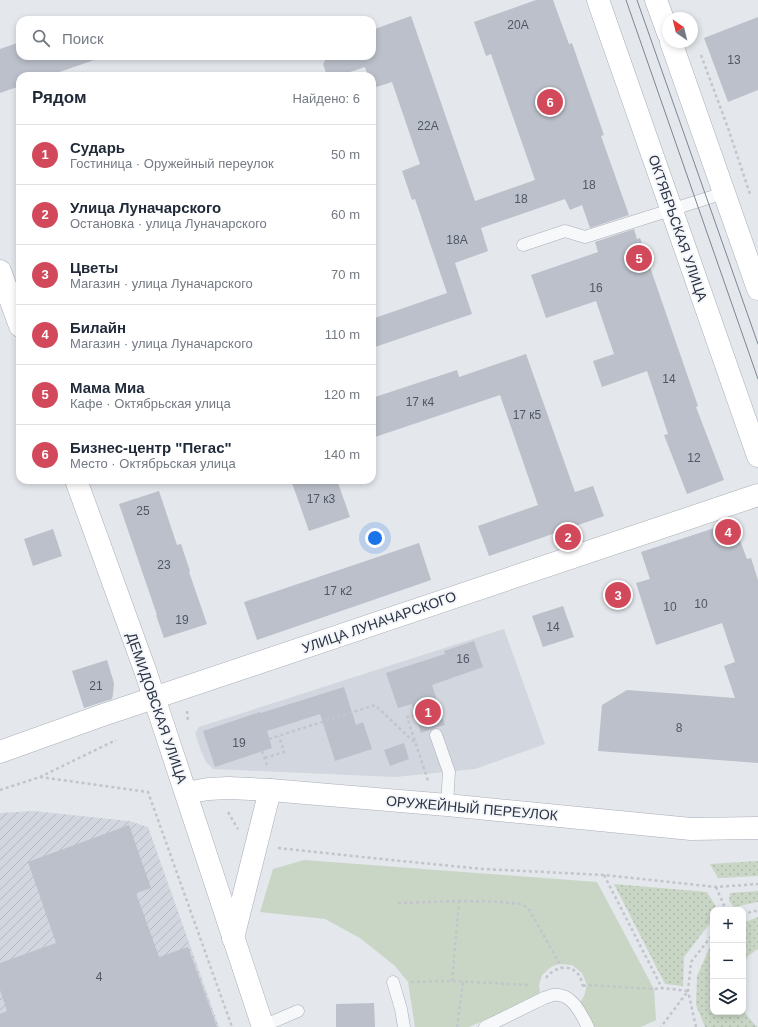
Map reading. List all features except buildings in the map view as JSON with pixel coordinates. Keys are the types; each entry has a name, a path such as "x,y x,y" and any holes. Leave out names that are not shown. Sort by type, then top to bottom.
{"main road":[{"name":"ОКТЯБРЬСКАЯ УЛИЦА","path":"598,0 758,456"},
{"path":"656,0 662,16"},
{"path":"673,48 758,289"},
{"path":"0,271 16,315"},
{"name":"ДЕМИДОВСКАЯ УЛИЦА","path":"77,484 143,663 263,1026"},
{"name":"УЛИЦА ЛУНАЧАРСКОГО","path":"0,752 100,716 758,495"},
{"path":"233,938 270,781"},
{"name":"ОРУЖЕЙНЫЙ ПЕРЕУЛОК","path":"186,793 270,781 447,805 691,829 758,828"}],"lane":[{"path":"524,246 565,232 585,237 724,193"},
{"path":"436,735 449,772 447,805"},
{"path":"393,982 402,1009 404,1027"},
{"path":"485,1027 544,998 554,995 567,997 575,1004 588,1027"},
{"path":"263,1026 298,1011"}],"path":[{"path":"700,52 728,128 750,195"},
{"path":"269,739 375,705 416,744"},
{"path":"415,715 407,718 428,783"},
{"path":"265,758 284,752 279,736"},
{"path":"0,790 40,777 116,740"},
{"path":"262,751 270,781"},
{"path":"40,777 148,792 232,1027"},
{"path":"228,812 240,834"},
{"path":"274,854 279,848 391,860 483,868 604,875 716,887 758,884"},
{"path":"604,875 662,988"},
{"path":"716,887 725,907"},
{"path":"452,981 459,901"},
{"path":"398,903 459,901 520,904 530,911 562,968"},
{"path":"746,914 752,911 758,911"},
{"path":"696,1027 688,991 691,962 710,938"},
{"path":"393,982 452,981 532,985"},
{"path":"457,1027 463,982"},
{"path":"583,986 654,989 662,988 688,991"},
{"path":"661,1027 688,991"}],"shaded area":[{"path":"504,629 545,744 475,769 395,777 213,769 206,762 201,751 195,733 199,727"},
{"path":"33,811 129,821 148,827 219,1027 0,1027 0,813"}],"green space":[{"path":"304,860 597,882 654,989 656,1020 641,1027 594,1027 580,1003 587,985 582,973 572,965 559,964 551,967 542,975 539,985 540,995 469,1027 415,1027 408,982 395,966 360,938 325,919 260,912 273,869"},
{"path":"758,861 758,876 718,878 710,864"},
{"path":"614,884 707,892 716,907 710,907 710,923 684,957 683,986 665,984"},
{"path":"758,891 758,902 734,907 729,901 730,893"},
{"path":"758,917 758,949 748,956 746,960 746,943 746,922"},
{"path":"710,948 710,1015 746,1014 758,1027 705,1027 696,1005 697,976"}],"tram line":[{"path":"626,0 758,379"},
{"path":"637,0 758,344"}],"place":[{"name":"Бизнес-центр \"Пегас\"","path":"550,102"},
{"name":"Мама Миа","path":"639,258"},
{"name":"Билайн","path":"728,532"},
{"name":"Улица Луначарского","path":"568,537"},
{"name":"Цветы","path":"618,595"},
{"name":"Сударь","path":"428,712"}]}
